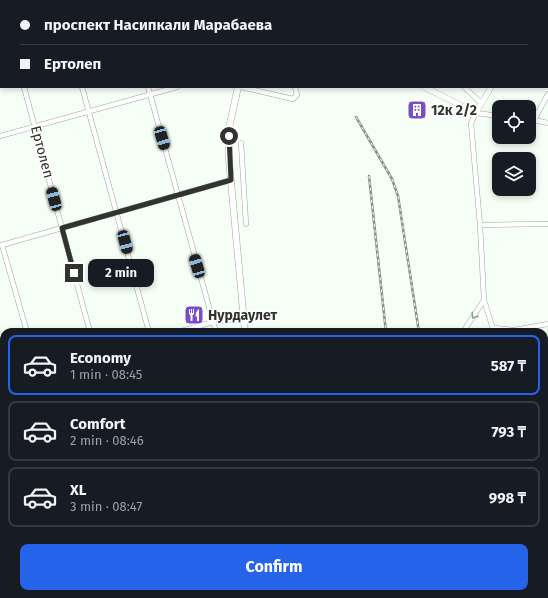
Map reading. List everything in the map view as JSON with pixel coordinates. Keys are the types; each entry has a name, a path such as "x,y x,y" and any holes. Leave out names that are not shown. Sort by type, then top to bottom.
{"main road":[{"path":"240,88 229,128 231,180 245,328"}],"street":[{"name":"Ертолеп","path":"24,88 89,328"},
{"path":"82,88 148,328"},
{"path":"148,88 215,328"},
{"path":"0,136 174,88"},
{"path":"244,88 293,99 297,95 295,88"},
{"path":"426,88 476,113 492,115"},
{"path":"465,88 481,103"},
{"path":"490,88 471,123 480,225 484,300 493,328"},
{"path":"536,114 548,94"},
{"path":"536,120 548,122"},
{"path":"240,143 246,224"},
{"path":"26,328 2,245 231,180"},
{"path":"480,225 548,224"},
{"path":"466,328 484,300"},
{"path":"192,328 213,322 244,318"},
{"path":"525,328 548,324"}],"railway":[{"path":"356,117 392,179 398,196 418,328"},
{"path":"369,176 386,328"}],"place":[{"name":"12к 2/2","path":"417,110"},
{"name":"Нурдаулет","path":"194,315"}],"route":[{"path":"74,273 62,228 231,180 229,136"}]}
